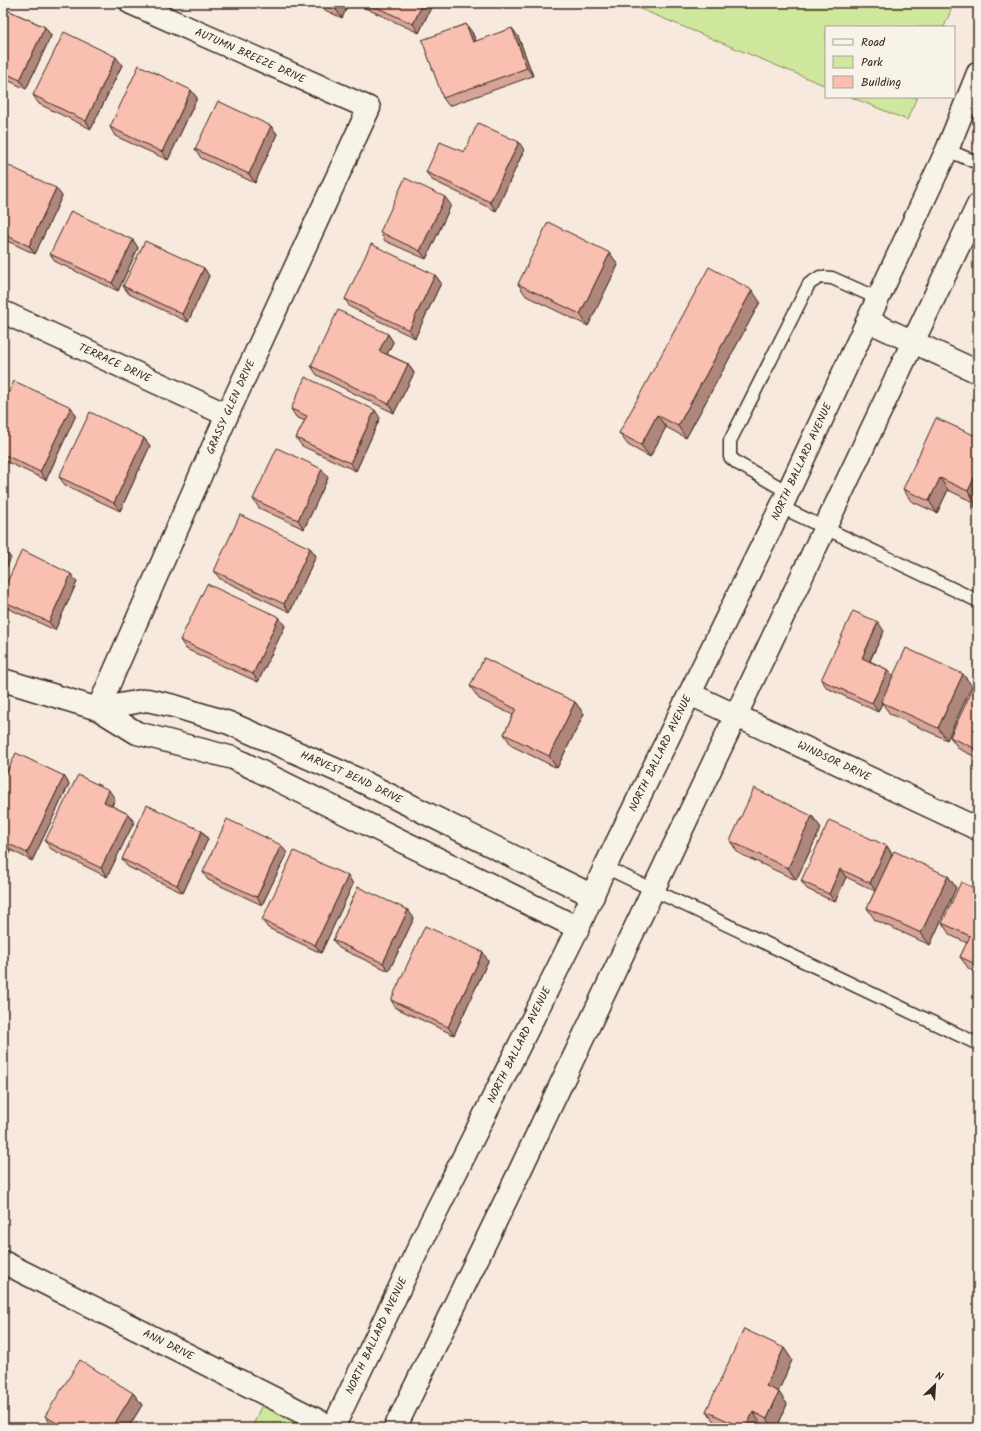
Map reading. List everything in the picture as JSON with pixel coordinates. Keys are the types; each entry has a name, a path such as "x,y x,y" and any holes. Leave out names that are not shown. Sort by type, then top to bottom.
{"street":[{"name":"AUTUMN BREEZE DRIVE","path":"138,4 369,108"},
{"name":"NORTH BALLARD AVENUE","path":"333,1428 428,1228 578,928 605,867 784,500 879,299 947,150 978,73"},
{"name":"GRASSY GLEN DRIVE","path":"98,709 227,416 369,108"},
{"path":"395,1428 737,715 978,205"},
{"name":"TERRACE DRIVE","path":"3,312 227,416"},
{"path":"868,321 978,372"},
{"name":"HARVEST BEND DRIVE","path":"3,680 98,709 137,733 233,758 578,928"},
{"name":"WINDSOR DRIVE","path":"690,694 978,829"},
{"name":"HARVEST BEND DRIVE","path":"98,709 147,700 174,706 229,723 357,779 593,896"},
{"name":"ANN DRIVE","path":"3,1262 333,1428"}],"lane":[{"path":"947,150 978,163"},
{"path":"879,299 832,278 820,277 810,284 730,441 730,457 784,500 825,528 978,601"},
{"path":"605,867 978,1044"}],"green space":[{"path":"626,3 954,3 944,26 825,26 825,86"},
{"path":"853,98 917,98 907,120"},
{"path":"262,1404 308,1428 252,1428"}],"building":[{"path":"322,3 340,3 336,10"},
{"path":"367,3 423,3 413,24"},
{"path":"3,8 45,27 20,80 3,72"},
{"path":"466,24 473,42 512,28 527,68 443,98 422,40"},
{"path":"64,32 116,57 86,121 33,95"},
{"path":"139,65 191,90 162,152 110,127"},
{"path":"218,101 271,126 249,174 195,149"},
{"path":"478,123 519,142 490,202 426,172 440,142 464,152"},
{"path":"3,163 56,188 29,246 3,234"},
{"path":"405,178 445,197 420,251 380,232"},
{"path":"71,211 133,240 112,283 50,254"},
{"path":"548,222 610,253 580,314 518,284"},
{"path":"145,241 204,268 182,314 123,286"},
{"path":"371,244 435,275 409,330 345,299"},
{"path":"709,267 752,290 678,426 657,415 641,445 619,433"},
{"path":"338,310 388,334 379,351 408,364 389,404 311,366"},
{"path":"305,377 375,410 350,463 296,438 307,416 291,409"},
{"path":"14,381 71,407 40,472 3,454 3,405"},
{"path":"90,412 144,438 114,503 59,477"},
{"path":"936,418 978,437 978,470 968,491 940,478 929,501 903,489"},
{"path":"277,448 322,469 298,520 253,499"},
{"path":"978,498 978,508 974,506"},
{"path":"240,515 310,548 284,604 214,571"},
{"path":"22,550 71,574 49,622 3,601 3,591"},
{"path":"207,584 279,617 253,674 180,640"},
{"path":"853,611 878,622 862,658 888,670 872,703 821,680"},
{"path":"906,648 963,674 938,728 881,702"},
{"path":"484,658 575,702 549,756 504,734 516,709 470,686"},
{"path":"978,680 978,750 950,737"},
{"path":"16,753 64,776 27,853 5,842 3,847 3,780"},
{"path":"78,775 109,790 104,802 128,814 101,868 45,841"},
{"path":"754,788 812,816 788,868 730,841"},
{"path":"147,805 202,831 177,885 122,859"},
{"path":"227,819 281,845 257,897 203,872"},
{"path":"829,820 887,846 870,883 840,869 829,894 801,881"},
{"path":"294,851 348,876 315,945 262,920"},
{"path":"894,851 948,876 921,933 867,908"},
{"path":"961,882 978,890 978,965 960,957 970,936 942,923"},
{"path":"358,887 408,910 383,963 333,940"},
{"path":"425,926 483,952 448,1027 391,1000"},
{"path":"744,1329 784,1348 766,1386 779,1392 767,1419 753,1412 746,1428 706,1411"},
{"path":"80,1360 133,1393 112,1428 65,1428 45,1416"}]}
